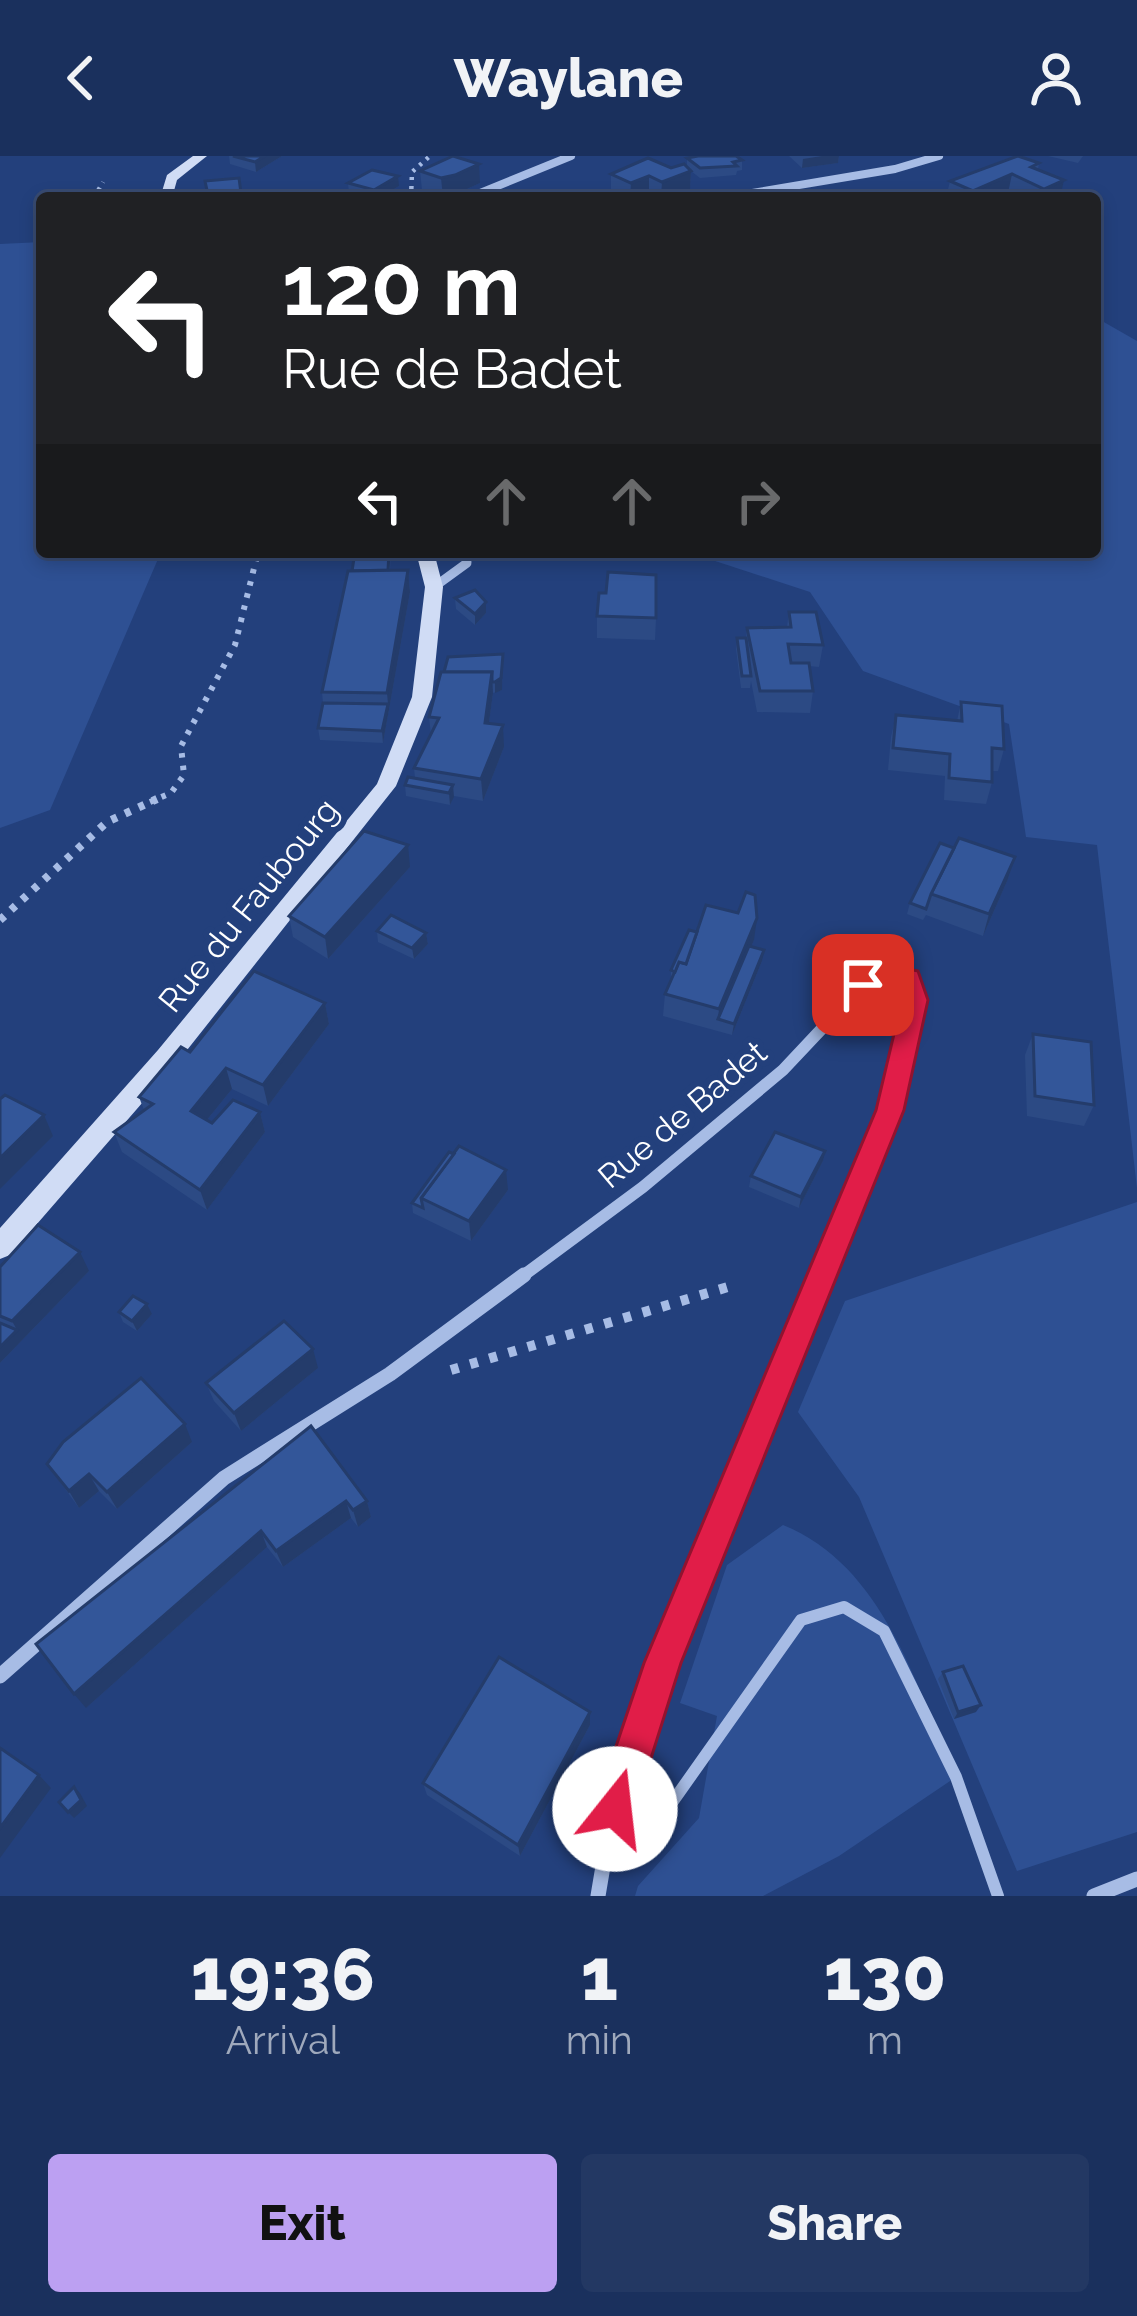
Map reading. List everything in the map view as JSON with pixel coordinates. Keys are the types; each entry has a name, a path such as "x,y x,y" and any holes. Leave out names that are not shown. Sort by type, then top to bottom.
{"main road":[{"path":"168,192 171,178 201,156"},
{"name":"Rue du Faubourg","path":"0,1247 167,1057 386,787 422,697 434,587 427,558"}],"street":[{"path":"484,192 571,156"},
{"path":"758,192 895,169 938,156"},
{"path":"434,587 467,563 467,558"},
{"name":"Rue de Badet","path":"0,1676 224,1478 390,1374 643,1187 783,1070 863,985 890,975 908,978 915,1000 890,1110 662,1663 603,1853 598,1896"},
{"path":"1094,1896 1137,1879"}],"lane":[{"path":"603,1853 647,1838 801,1620 844,1607 884,1631 956,1777 998,1896"}],"path":[{"path":"411,192 412,172 430,156"},
{"path":"97,192 103,182"},
{"path":"0,920 107,822 171,793 184,775 181,746 236,645 257,558"},
{"path":"449,1371 728,1287"}],"shaded area":[{"path":"36,242 36,558 158,558 50,810 0,828 0,244"},
{"path":"1101,320 1137,341 1137,1188 1097,845 1026,837 1009,724 863,671 810,592 709,559 1101,558"},
{"path":"1137,1202 1137,1832 1017,1871 859,1497 798,1412 845,1301"},
{"path":"783,1525 818,1544 871,1598 910,1667 956,1777 839,1856 763,1896 635,1896 638,1886 699,1818 717,1716 680,1703 727,1565"}],"building":[{"path":"233,156 265,156 255,162"},
{"path":"453,156 479,164 441,178 420,171"},
{"path":"1018,156 1039,163 1031,167 1064,180 1044,189 1012,174 973,191 950,181"},
{"path":"648,158 671,168 684,164 691,171 662,182 649,176 631,183 611,174"},
{"path":"687,158 742,160 733,162 737,166 700,168"},
{"path":"372,170 398,176 374,190 348,183"},
{"path":"239,178 241,192 207,192 205,181"},
{"path":"354,558 389,558 388,570 352,571"},
{"path":"408,570 387,693 322,692 348,571"},
{"path":"608,572 656,575 656,618 597,616 599,593 606,593"},
{"path":"475,590 486,602 475,614 455,598"},
{"path":"789,612 816,612 823,645 788,644 791,663 809,663 813,691 760,691 747,628 791,627"},
{"path":"737,638 746,638 751,676 742,676"},
{"path":"503,654 501,678 495,682 492,672 444,672 448,657"},
{"path":"441,672 492,672 485,723 503,725 481,779 414,768 439,718 429,717"},
{"path":"961,702 1002,706 1004,749 992,748 992,782 949,778 950,754 893,748 896,715 962,721"},
{"path":"323,703 388,704 382,731 318,728"},
{"path":"408,777 453,785 449,793 405,785"},
{"path":"364,831 408,845 325,937 289,916"},
{"path":"959,838 1015,857 989,914 931,894"},
{"path":"940,843 954,848 926,909 910,903"},
{"path":"746,892 755,895 757,918 719,1009 665,994 679,962 686,964 706,905 738,913"},
{"path":"391,915 426,933 412,948 377,931"},
{"path":"689,930 697,932 686,964 679,962 675,972 671,970"},
{"path":"749,946 764,950 734,1024 718,1019"},
{"path":"254,971 325,1003 263,1085 226,1068 191,1111 212,1123 233,1100 260,1112 200,1190 114,1132 153,1104 139,1097 181,1047 190,1052"},
{"path":"1033,1034 1091,1042 1094,1105 1035,1096"},
{"path":"5,1095 44,1115 0,1158 0,1099"},
{"path":"775,1132 825,1151 801,1197 751,1176"},
{"path":"459,1146 506,1170 469,1221 421,1198"},
{"path":"449,1152 454,1154 421,1198 423,1208 412,1203"},
{"path":"38,1225 80,1252 12,1321 0,1316 0,1267"},
{"path":"133,1296 147,1304 132,1321 119,1312"},
{"path":"284,1321 313,1349 234,1413 206,1383"},
{"path":"0,1323 17,1330 0,1347"},
{"path":"141,1378 185,1424 107,1492 89,1474 69,1491 47,1464 63,1442"},
{"path":"311,1426 367,1501 353,1510 346,1501 276,1551 261,1531 74,1694 36,1644"},
{"path":"499,1657 590,1712 518,1845 423,1783"},
{"path":"963,1666 981,1705 958,1712 943,1672"},
{"path":"0,1748 39,1775 0,1828"},
{"path":"74,1787 81,1800 68,1812 59,1802"}],"route":[{"path":"615,1809 662,1663 890,1110 915,1000 908,978 890,975 863,985"}]}
